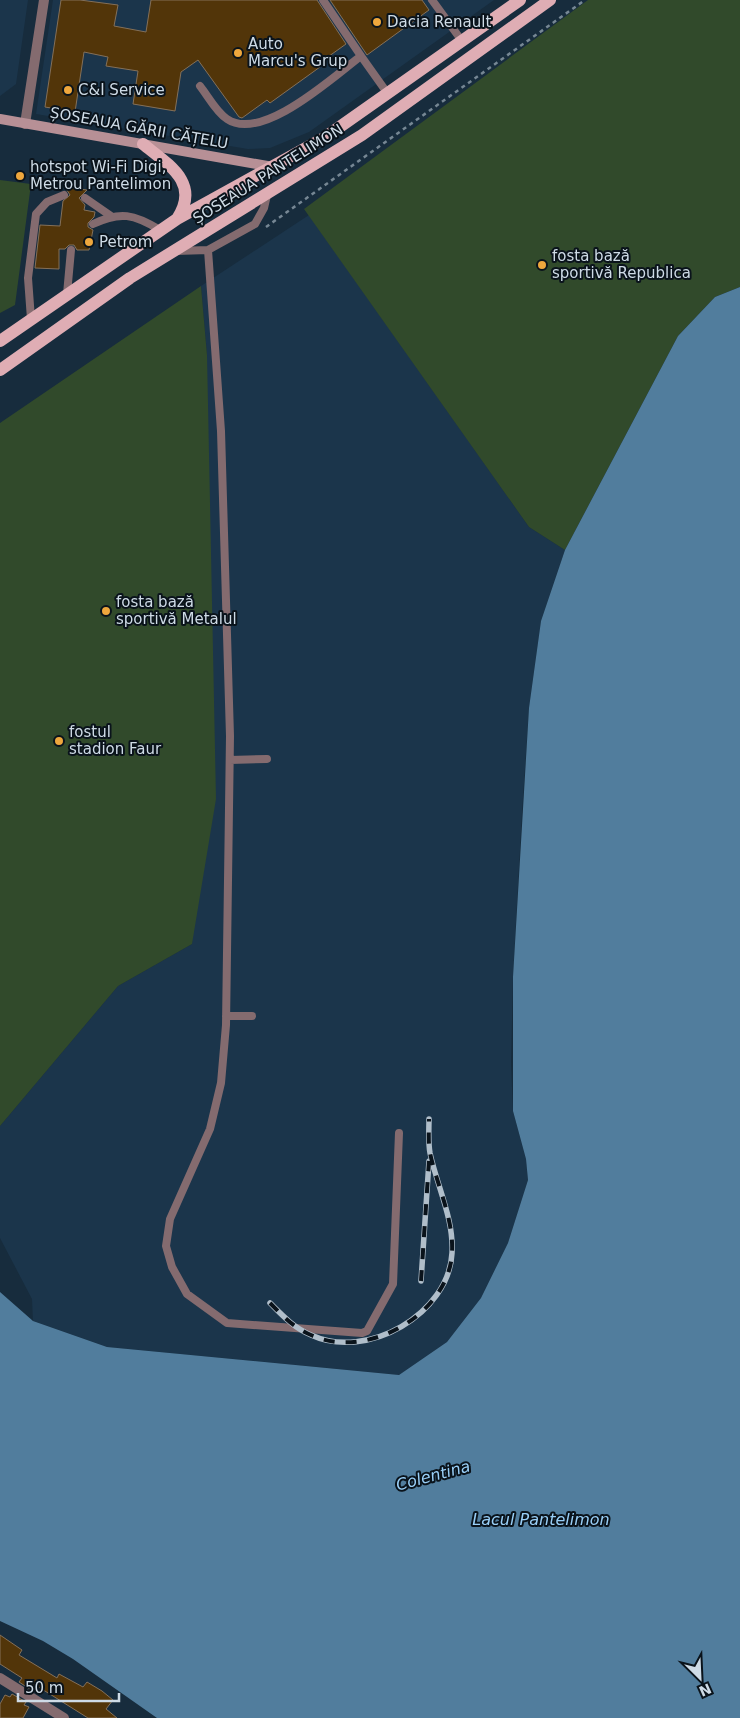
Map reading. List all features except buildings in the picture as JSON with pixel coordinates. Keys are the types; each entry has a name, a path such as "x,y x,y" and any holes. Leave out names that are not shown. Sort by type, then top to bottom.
{"main road":[{"name":"ȘOSEAUA PANTELIMON","path":"0,341 177,219 324,138 520,0"},
{"name":"ȘOSEAUA PANTELIMON","path":"0,370 172,251 267,195 362,135 550,0"},
{"name":"ȘOSEAUA GĂRII CĂȚELU","path":"0,119 273,167 311,168"},
{"path":"143,144 179,176 185,188 186,201 177,219"},
{"path":"267,195 273,167"}],"street":[{"path":"25,124 44,0"},
{"path":"0,1678 62,1718"}],"lane":[{"path":"323,0 388,94"},
{"path":"432,0 462,41"},
{"path":"200,86 226,119 235,123 255,123 280,114 361,56"},
{"path":"31,319 28,278 36,214 47,202 64,195"},
{"path":"172,251 208,250 256,224 264,208 267,195"},
{"path":"85,198 111,216"},
{"path":"93,224 111,216 132,217 160,230"},
{"path":"67,294 71,250"},
{"path":"208,250 221,431 230,760 226,1016 221,1084 210,1129 170,1220 166,1240 168,1257 182,1286 193,1300 208,1311 235,1325 362,1333 368,1331 393,1284 398,1133"},
{"path":"230,760 266,758"},
{"path":"226,1016 252,1016"}],"path":[{"path":"264,228 585,0"}],"shaded area":[{"path":"0,0 28,0 16,84 0,96"},
{"path":"53,0 494,0 309,132 270,148 248,149 36,114"},
{"path":"309,215 529,527 565,550 541,621 529,708 522,813 513,977 511,1064 513,1111 526,1159 528,1180 508,1243 481,1298 447,1342 399,1375 107,1347 33,1321 32,1299 0,1238 0,1126 118,986 192,944 207,355 201,286"}],"green space":[{"name":"fosta bază sportivă Republica","path":"588,0 740,0 740,287 715,297 678,336 565,550 529,527 304,209"},
{"path":"0,180 31,184 15,305 0,313"},
{"name":"fosta bază sportivă Metalul","path":"201,286 207,355 216,799 192,944 118,986 0,1126 0,423"}],"water":[{"name":"Lacul Pantelimon","path":"740,287 740,1718 157,1718 73,1659 43,1641 0,1621 0,1292 33,1321 107,1347 399,1375 447,1342 481,1298 508,1243 528,1180 526,1159 513,1111 513,977 529,708 541,621 565,550 678,336 715,297"}],"railway":[{"path":"270,1303 294,1325 311,1335 333,1341 356,1342 379,1337 401,1327 421,1313 437,1295 447,1275 452,1253 452,1240 448,1215 430,1153 429,1119"},
{"path":"421,1281 429,1161"}],"place":[{"name":"Dacia Renault","path":"377,22"},
{"name":"Auto Marcu's Grup","path":"238,53"},
{"name":"C&I Service","path":"68,90"},
{"name":"hotspot Wi-Fi Digi, Metrou Pantelimon","path":"20,176"},
{"name":"Petrom","path":"89,242"},
{"name":"fosta bază sportivă Republica","path":"542,265"},
{"name":"fosta bază sportivă Metalul","path":"106,611"},
{"name":"fostul stadion Faur","path":"59,741"}],"water label":[{"name":"Colentina","path":"433,1475"}]}
